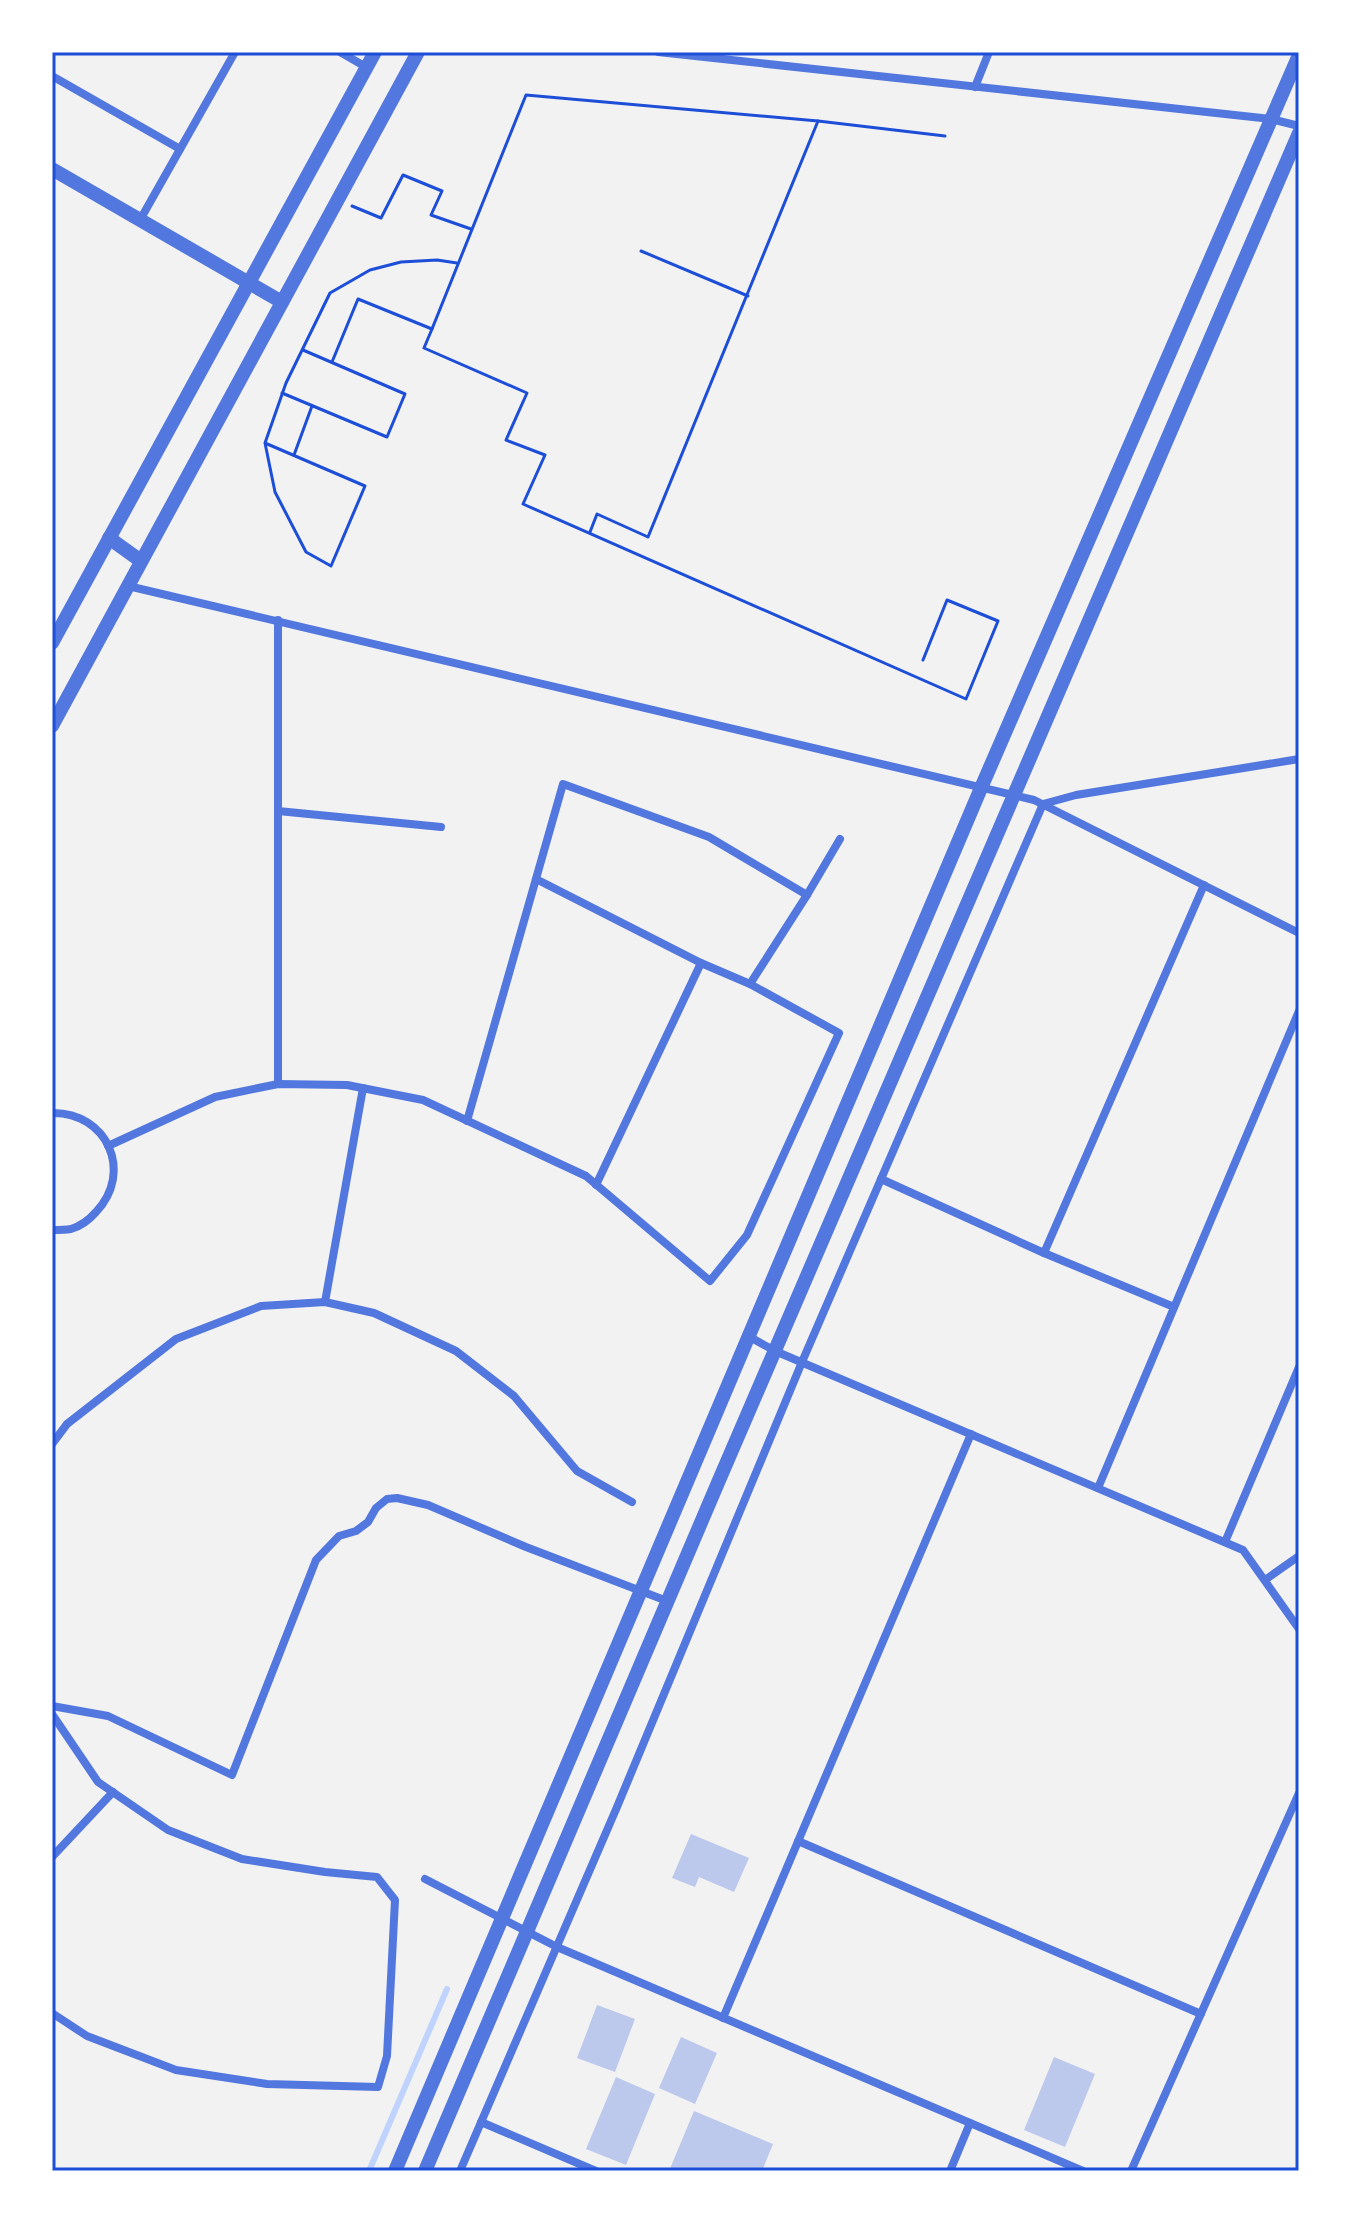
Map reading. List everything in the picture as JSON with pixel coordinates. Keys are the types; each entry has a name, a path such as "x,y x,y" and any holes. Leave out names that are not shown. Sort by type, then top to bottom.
{"street":[{"path":"140,220 235,52"},
{"path":"340,52 366,67"},
{"path":"52,643 375,52"},
{"path":"52,726 418,52"},
{"path":"658,52 1271,119 1299,126"},
{"path":"975,87 989,52"},
{"path":"395,2171 981,788 1299,55"},
{"path":"52,76 180,149"},
{"path":"425,2171 1299,133"},
{"path":"52,169 282,302"},
{"path":"109,538 141,561"},
{"path":"127,586 1015,795 1043,804 1299,933"},
{"path":"278,620 278,1084"},
{"path":"1043,804 1076,795 1299,759"},
{"path":"467,1121 563,784 709,837 807,895"},
{"path":"460,2171 617,1807 802,1362 1043,804"},
{"path":"278,811 441,827"},
{"path":"750,984 840,839"},
{"path":"108,1146 215,1097 278,1084 347,1085 423,1100 586,1176 710,1281 747,1235 839,1033 750,984 701,963 536,879"},
{"path":"1044,1253 1204,885"},
{"path":"596,1185 701,963"},
{"path":"1098,1488 1299,1011"},
{"path":"325,1302 363,1088"},
{"path":"52,1113 66,1113 85,1119 104,1137 113,1156 114,1178 106,1201 88,1221 70,1229 52,1230"},
{"path":"881,1179 1044,1253 1174,1307"},
{"path":"52,1444 67,1424 176,1339 261,1306 325,1302 374,1313 456,1351 514,1396 577,1471 632,1502"},
{"path":"748,1336 775,1351 1243,1550 1299,1629"},
{"path":"1225,1542 1298,1372"},
{"path":"723,2018 971,1434"},
{"path":"52,1706 108,1716 232,1775 316,1560 339,1536 356,1531 368,1522 376,1508 387,1499 397,1498 428,1505 667,1601"},
{"path":"1265,1580 1299,1556"},
{"path":"52,1714 98,1782 168,1830 242,1859 377,1877 395,1900 387,2056 378,2087 267,2084 176,2070 87,2036 52,2013"},
{"path":"52,1857 113,1792"},
{"path":"1131,2171 1299,1793"},
{"path":"798,1841 1201,2014"},
{"path":"425,1879 557,1947 1083,2171"},
{"path":"481,2122 596,2171"},
{"path":"950,2171 970,2123"}],"path":[{"path":"923,660 947,600 998,621 966,699 523,504 545,455 506,440 527,393 424,348 526,95 818,121 945,136"},
{"path":"590,532 597,514 648,537 818,121"},
{"path":"338,199 381,218 403,175 442,191 431,215 471,229"},
{"path":"641,251 748,296"},
{"path":"265,443 365,486 331,566 306,552 275,492 265,443 282,393 330,293 370,270 401,262 437,260 457,263"},
{"path":"332,362 358,299 432,329"},
{"path":"282,393 387,437 405,394 302,350"},
{"path":"294,455 312,406"}],"building":[{"path":"691,1834 749,1858 734,1892 699,1877 695,1887 672,1878"},
{"path":"597,2005 635,2019 615,2072 577,2058"},
{"path":"681,2037 717,2053 695,2104 659,2088"},
{"path":"1054,2057 1095,2074 1065,2147 1024,2130"},
{"path":"616,2077 655,2094 626,2165 586,2149"},
{"path":"694,2111 773,2144 762,2171 669,2171"}],"waterway":[{"path":"369,2171 447,1989"}]}
